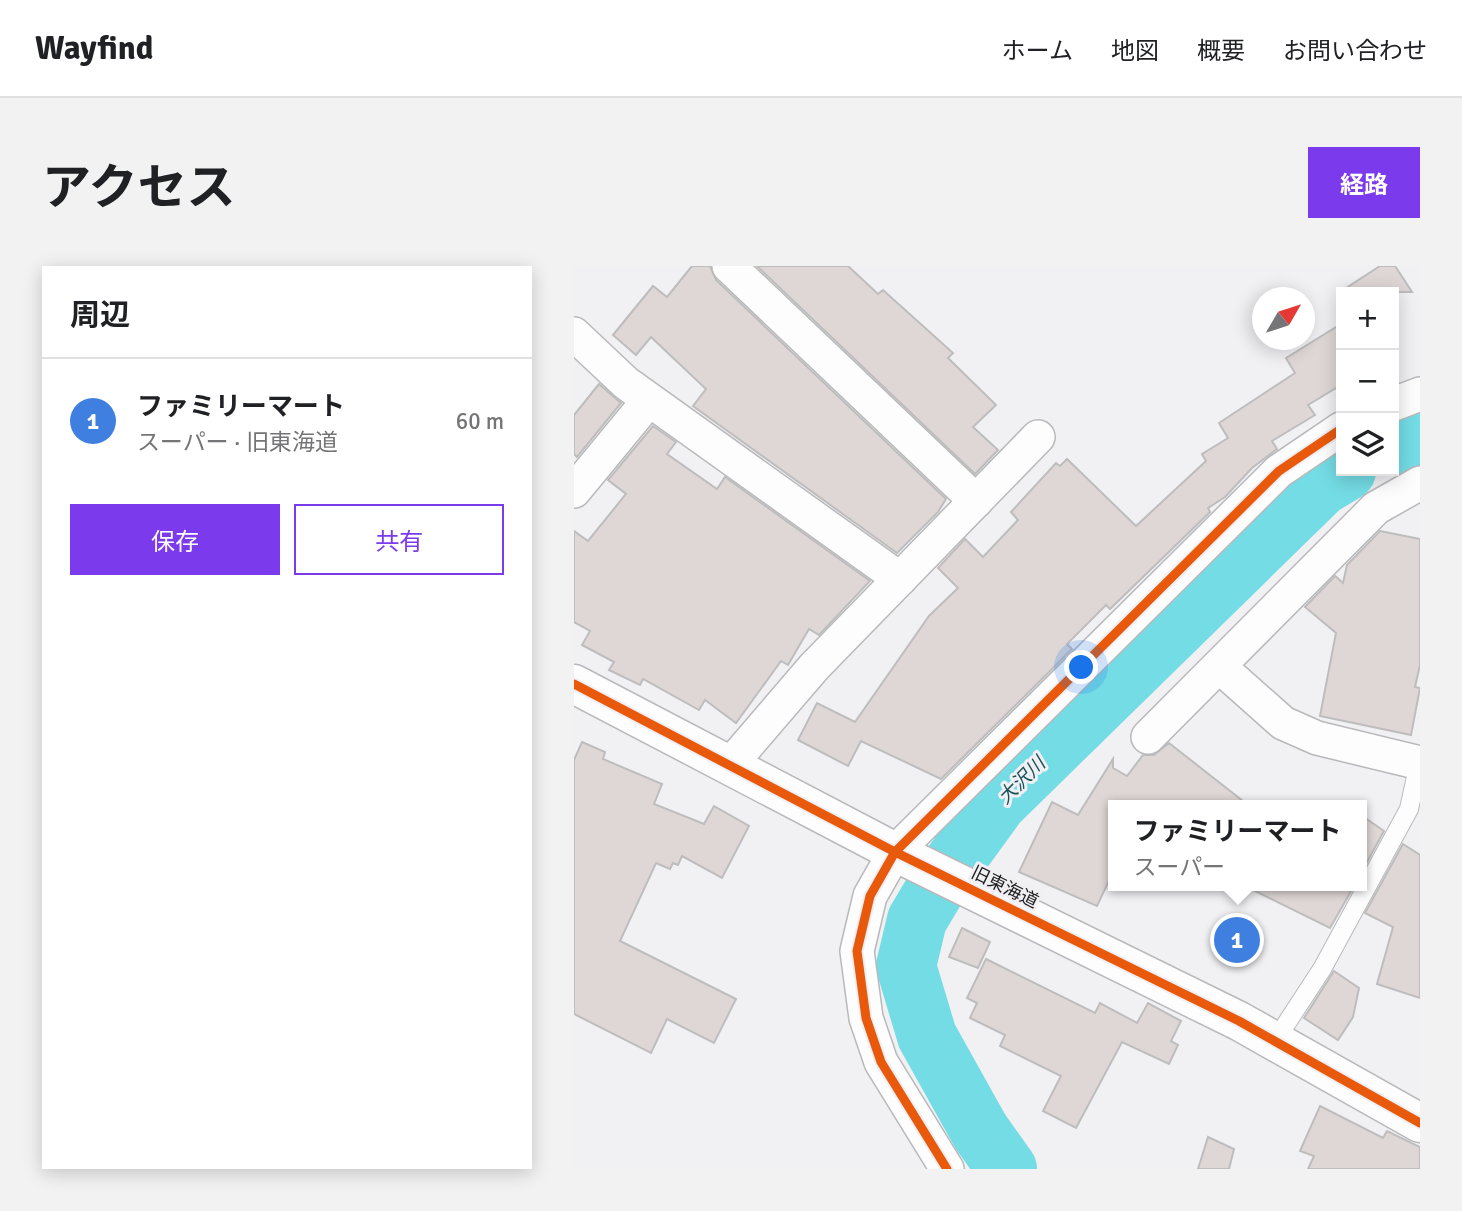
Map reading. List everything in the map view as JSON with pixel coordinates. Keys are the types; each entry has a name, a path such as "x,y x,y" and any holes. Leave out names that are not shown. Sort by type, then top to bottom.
{"street":[{"path":"729,266 976,501"},
{"path":"574,334 626,383 900,579"},
{"path":"1399,402 1420,394"},
{"path":"574,491 649,400"},
{"path":"947,1169 881,1062 866,1018 857,951 870,895 895,852 1279,471 1336,432"},
{"path":"730,765 785,698 1038,437"},
{"path":"1148,737 1376,508 1420,483"},
{"path":"1220,667 1283,723 1317,738 1419,763"},
{"name":"旧東海道","path":"574,684 895,852 979,891 1275,1041 1420,1123"}],"lane":[{"path":"1367,886 1409,809 1419,763"},
{"path":"1275,1041 1322,969 1364,891"}],"building":[{"path":"692,266 710,266 716,280 946,499 938,512 897,553 693,406 706,389 651,337 636,355 613,335 653,286 667,297"},
{"path":"757,266 848,266 878,294 883,290 953,353 948,358 996,405 973,427 998,450 975,474"},
{"path":"1380,266 1395,266 1412,292 1399,292 1399,287 1348,287"},
{"path":"1336,327 1336,388 1308,405 1315,415 1272,441 1277,449 1252,468 1225,497 1208,508 1210,512 1110,609 1106,605 1067,644 1072,649 941,779 861,741 848,766 798,740 817,703 855,722 929,616 958,588 938,568 965,539 983,557 1018,520 1011,512 1056,463 1060,466 1067,459 1136,526 1206,461 1202,454 1228,438 1219,423 1295,373 1286,358 1299,350 1315,350 1315,340"},
{"path":"599,384 621,403 577,457 574,454 574,415"},
{"path":"653,426 676,442 667,454 717,489 725,477 870,581 819,635 809,629 788,665 781,661 736,723 705,700 699,710 643,679 640,685 609,670 614,662 582,645 590,631 574,622 574,531 588,541 626,494 608,480"},
{"path":"1380,531 1420,539 1420,665 1415,687 1420,688 1411,735 1320,716 1336,633 1305,607 1335,576 1343,583 1347,565"},
{"path":"582,742 605,752 603,759 662,784 654,804 704,824 714,806 749,826 722,878 682,856 678,865 673,863 670,869 656,863 620,941 736,999 714,1043 667,1019 651,1053 574,1014 574,760"},
{"path":"1169,743 1242,800 1108,800 1108,883 1097,906 1019,872 1052,802 1078,815 1113,759 1113,768 1127,776 1143,755 1154,755"},
{"path":"1367,819 1384,831 1367,862"},
{"path":"1403,844 1420,855 1420,998 1377,984 1393,927 1365,913"},
{"path":"1255,891 1351,891 1330,928"},
{"path":"962,928 990,942 978,968 949,957"},
{"path":"986,959 1095,1013 1100,1003 1137,1023 1148,1003 1181,1021 1171,1041 1178,1045 1169,1064 1122,1042 1076,1128 1043,1111 1061,1076 1000,1046 1005,1035 970,1018 977,1003 967,998"},
{"path":"1334,971 1359,988 1353,1017 1338,1040 1304,1018"},
{"path":"1320,1106 1383,1138 1387,1131 1420,1147 1420,1169 1308,1169 1314,1156 1300,1151"},
{"path":"1208,1137 1234,1149 1229,1169 1198,1169"}],"waterway":[{"name":"大沢川","path":"1399,443 1420,435"},
{"name":"大沢川","path":"1007,1169 980,1131 927,1036 906,966 917,920 939,883 997,803 1321,486 1338,476"}],"cycle path":[{"path":"947,1169 881,1062 866,1018 857,951 870,896 895,852 1279,471 1336,432"},
{"path":"574,684 895,852 1239,1021 1420,1123"}],"place":[{"name":"ファミリーマート","path":"1237,940"}]}
